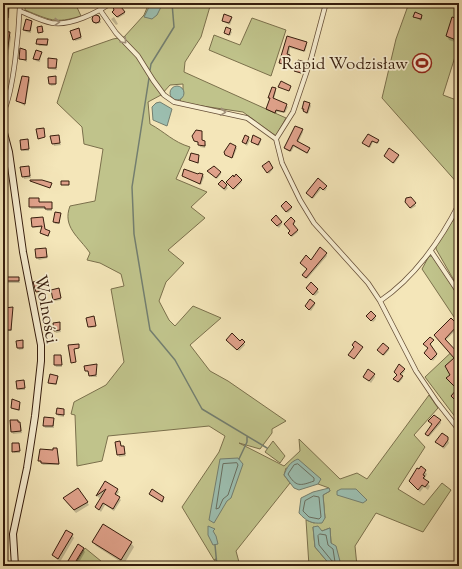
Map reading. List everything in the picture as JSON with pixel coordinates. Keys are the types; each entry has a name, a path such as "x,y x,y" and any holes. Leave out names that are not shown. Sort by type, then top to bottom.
{"street":[{"path":"3,113 8,102 20,3"},
{"path":"20,11 53,23 65,23 100,10 111,3"},
{"path":"276,139 293,112 311,59 326,3"},
{"path":"100,10 116,33 138,56 157,85 174,102 248,118 276,139 282,163 300,200 314,223 353,265 380,301 416,371 437,402 459,430"},
{"name":"Wolności","path":"3,129 9,152 24,259 41,345 41,361 27,468 13,534 15,566"},
{"path":"380,301 400,285 431,250 459,204"},
{"path":"431,250 459,293"}],"green space":[{"path":"25,3 75,3 81,16 65,20 53,20 25,10"},
{"path":"149,3 211,3 201,37 185,62 184,72 286,118 276,136 243,112 182,103 180,100 183,95 183,84 170,85 161,95 148,102 150,124 174,140 190,147 176,179 207,192 191,207 205,218 168,250 184,263 166,282 159,301 169,320 175,326 193,306 221,318 190,345 210,371 228,381 286,421 272,429 272,433 260,449 239,443 284,466 300,451 299,439 340,479 357,473 367,479 429,395 438,408 414,435 425,447 398,489 424,505 442,483 451,490 423,532 376,513 355,546 357,566 332,566 341,564 331,543 330,528 322,531 313,527 315,547 331,566 309,566 306,520 314,523 325,518 323,495 330,491 329,488 318,484 320,479 286,468 284,475 290,483 236,551 240,566 210,566 217,558 214,560 182,507 219,452 225,436 209,426 108,436 102,461 77,466 75,415 71,414 74,402 106,385 124,362 111,289 124,286 121,274 100,263 87,260 90,253 70,226 68,213 70,206 95,201 103,149 84,144 82,127 57,103 73,53 113,39 124,37 144,15"},
{"name":"Rapid Wodzisław","path":"409,3 459,3 459,44 443,95 459,101 459,185 382,98 396,39"},
{"path":"252,18 286,30 271,76 209,50 214,35 240,45"},
{"path":"459,211 459,289 436,249 436,246"},
{"path":"429,256 434,256 459,298 459,313 454,317 422,269"},
{"path":"459,345 459,422 425,377"},
{"path":"273,441 285,456 280,463 265,452"},
{"path":"3,540 7,565 3,566"},
{"path":"85,548 107,566 74,566"}],"water":[{"path":"151,3 163,3 157,15 152,19 144,17"},
{"path":"177,86 182,88 184,93 182,98 177,100 172,98 170,93 172,88"},
{"path":"160,102 172,109 167,126 153,120 152,107 156,103"},
{"path":"238,458 243,464 231,498 227,501 214,523 209,520 220,459"},
{"path":"298,459 321,479 318,484 299,490 294,488 284,475 289,465"},
{"path":"329,488 330,491 323,495 325,518 322,523 309,521 299,513 301,498 313,492"},
{"path":"341,489 356,489 367,500 363,503 337,495 337,491"},
{"path":"208,526 215,529 213,531 218,544 213,545 208,535"},
{"path":"318,526 322,531 330,528 331,543 336,546 341,565 331,566 315,547 313,527"}],"building":[{"path":"3,3 9,3 8,18 3,18"},
{"path":"118,3 125,12 117,17 112,12 114,10 113,7"},
{"path":"415,12 422,15 421,19 413,17"},
{"path":"224,14 232,17 229,23 222,21"},
{"path":"96,15 99,16 99,22 96,23 93,22 92,19 93,16"},
{"path":"452,17 459,19 459,33 456,40 446,36"},
{"path":"26,19 32,21 30,31 23,30"},
{"path":"42,26 43,32 38,33 37,27"},
{"path":"226,27 231,29 229,35 224,33"},
{"path":"79,28 81,37 73,40 70,31"},
{"path":"3,31 10,32 6,61 3,61"},
{"path":"287,36 307,42 304,51 289,46 287,54 290,55 287,65 279,63"},
{"path":"37,39 48,39 47,45 36,44"},
{"path":"20,48 26,50 26,60 19,59"},
{"path":"36,50 42,52 39,60 33,59"},
{"path":"48,58 57,59 56,68 48,68"},
{"path":"298,60 305,62 301,73 294,71"},
{"path":"22,76 29,77 25,104 16,101"},
{"path":"56,76 56,84 49,84 48,77"},
{"path":"281,81 291,86 289,91 278,87"},
{"path":"272,87 276,88 273,98 287,104 284,112 276,110 275,113 266,109"},
{"path":"304,101 310,103 307,113 303,111 304,109 302,109"},
{"path":"295,126 303,129 297,141 310,148 307,153 293,145 290,151 284,148"},
{"path":"44,128 45,137 38,139 36,129"},
{"path":"196,130 202,131 202,140 205,141 205,146 198,145 198,142 194,141 192,136"},
{"path":"368,134 379,140 377,143 372,141 369,147 362,143"},
{"path":"59,135 60,143 52,144 50,136"},
{"path":"245,135 249,137 246,144 242,142"},
{"path":"253,135 261,139 258,145 251,142"},
{"path":"28,139 29,149 21,150 20,140"},
{"path":"230,143 236,146 232,158 225,155 224,152"},
{"path":"389,148 399,155 393,163 384,156"},
{"path":"191,153 199,155 198,163 189,160"},
{"path":"269,161 273,168 267,173 262,166"},
{"path":"29,166 30,176 22,177 20,167"},
{"path":"214,166 221,172 216,178 207,171"},
{"path":"184,169 198,174 203,174 200,184 182,176"},
{"path":"236,174 242,180 233,189 226,182"},
{"path":"318,178 327,186 323,190 320,187 312,198 306,193"},
{"path":"30,180 42,180 52,183 50,188"},
{"path":"222,180 227,185 224,189 218,184"},
{"path":"61,181 69,181 69,185 61,185"},
{"path":"411,197 416,203 410,208 405,202 406,198"},
{"path":"29,198 39,198 39,202 52,202 52,209 45,209 45,207 29,207"},
{"path":"286,201 292,207 286,212 281,206"},
{"path":"55,212 61,213 59,223 53,222"},
{"path":"276,215 282,222 277,226 271,220"},
{"path":"43,217 45,229 50,231 48,236 40,233 42,226 32,227 31,218"},
{"path":"291,217 295,221 293,224 298,230 291,236 288,233 290,231 284,224"},
{"path":"320,247 327,253 306,278 302,275 307,269 300,263 306,255 311,260"},
{"path":"46,248 47,257 36,258 35,249"},
{"path":"3,277 19,277 19,281 3,281"},
{"path":"40,280 42,291 36,292 33,282"},
{"path":"311,282 318,289 313,295 306,288"},
{"path":"59,288 61,298 53,300 51,290"},
{"path":"310,299 315,303 309,310 305,306"},
{"path":"13,307 11,330 5,330 4,308"},
{"path":"371,311 376,316 371,321 366,316"},
{"path":"94,316 96,326 88,327 86,318"},
{"path":"451,318 458,325 445,339 459,354 459,397 456,401 451,396 457,389 446,378 450,375 445,366 454,358 434,335"},
{"path":"60,322 60,330 54,331 53,323"},
{"path":"232,333 240,341 242,339 245,342 237,350 226,340"},
{"path":"430,337 434,340 430,344 437,354 431,360 424,353 428,348 423,344"},
{"path":"23,340 23,348 17,348 16,341"},
{"path":"355,341 363,347 354,359 348,355 354,347 352,345"},
{"path":"383,343 389,348 383,355 377,350"},
{"path":"79,344 79,348 74,349 76,362 71,363 68,345"},
{"path":"54,355 61,355 62,365 54,365"},
{"path":"97,364 96,375 89,376 88,371 85,371 84,366"},
{"path":"399,364 405,369 400,374 403,376 398,382 393,379 397,375 394,372"},
{"path":"368,369 375,374 369,381 363,377"},
{"path":"50,374 58,376 56,384 48,383"},
{"path":"24,380 25,388 17,389 16,381"},
{"path":"12,399 20,402 19,410 11,408"},
{"path":"57,408 64,409 64,415 56,414"},
{"path":"434,415 441,420 428,436 425,434 432,424 428,421"},
{"path":"44,417 54,418 53,426 43,426"},
{"path":"10,420 18,420 18,422 20,422 21,431 11,432"},
{"path":"442,433 448,437 448,440 443,447 435,442"},
{"path":"120,441 121,446 124,446 125,454 117,455 115,442"},
{"path":"12,443 19,443 20,451 12,452"},
{"path":"53,448 57,448 59,464 41,463 41,461 38,461 40,449 53,450"},
{"path":"421,466 426,470 423,478 429,482 425,487 422,485 418,490 409,481 417,468 419,469"},
{"path":"105,481 118,489 115,494 120,497 113,509 103,503 99,510 95,507 106,489 96,496"},
{"path":"78,488 88,502 74,510 63,498"},
{"path":"152,489 164,497 162,502 149,494"},
{"path":"103,524 132,542 121,560 92,542"},
{"path":"66,530 73,534 58,559 52,555"},
{"path":"78,544 84,548 73,566 65,566"}],"waterway":[{"path":"150,70 151,64 174,27 172,3"},
{"path":"149,78 132,187 134,234 150,330 175,360 202,409 267,448"},
{"path":"239,459 247,442 247,437"},
{"path":"215,545 217,566"}],"place":[{"name":"Rapid Wodzisław","path":"422,63"}]}
